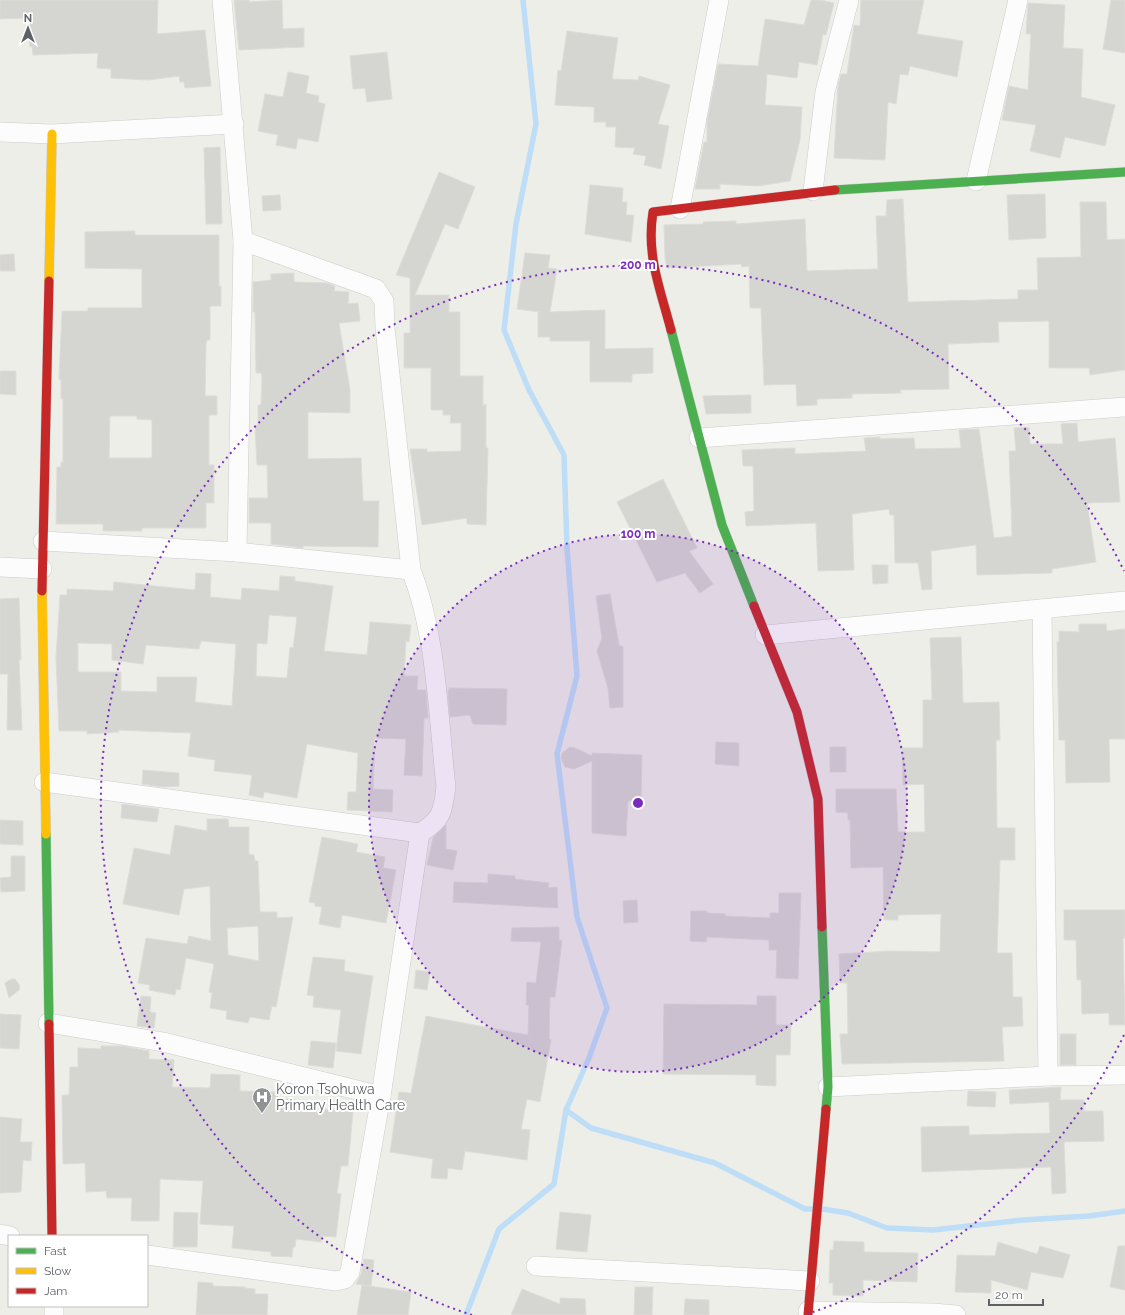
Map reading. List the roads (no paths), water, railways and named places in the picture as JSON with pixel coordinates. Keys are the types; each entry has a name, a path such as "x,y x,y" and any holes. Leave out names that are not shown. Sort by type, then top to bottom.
{"street":[{"path":"222,0 243,241 237,552"},
{"path":"680,209 719,0"},
{"path":"813,191 825,92 849,0"},
{"path":"976,181 1018,0"},
{"path":"0,132 52,134 234,124"},
{"path":"52,134 42,569 52,1235"},
{"path":"956,1315 933,1313 808,1313 828,1087 818,799 798,712 765,635 722,525 651,254 650,232 653,212 813,191 1125,172"},
{"path":"44,782 420,833 434,825 444,808 446,787 429,630 420,595 411,570 385,328 384,301 376,289 243,241"},
{"path":"699,438 1125,407"},
{"path":"43,541 237,552 411,570"},
{"path":"0,567 42,569"},
{"path":"765,635 1125,602"},
{"path":"1042,609 1048,1076"},
{"path":"148,1255 336,1281 345,1279 350,1272 381,1096 420,833"},
{"path":"48,1023 163,1042 381,1096"},
{"path":"828,1087 1048,1076 1125,1075"},
{"path":"536,1266 810,1281"}],"waterway":[{"path":"466,1315 499,1229 554,1184 566,1110 589,1058 607,1008 577,917 557,754 577,676 567,548 564,455 529,390 504,330 516,224 536,124 523,0"},
{"path":"566,1110 591,1128 715,1163 805,1209 813,1209"},
{"path":"822,1209 848,1213 887,1228 933,1230 1023,1220 1089,1216 1125,1211"}],"place":[{"name":"Koron Tsohuwa Primary Health Care","path":"262,1114"}]}
